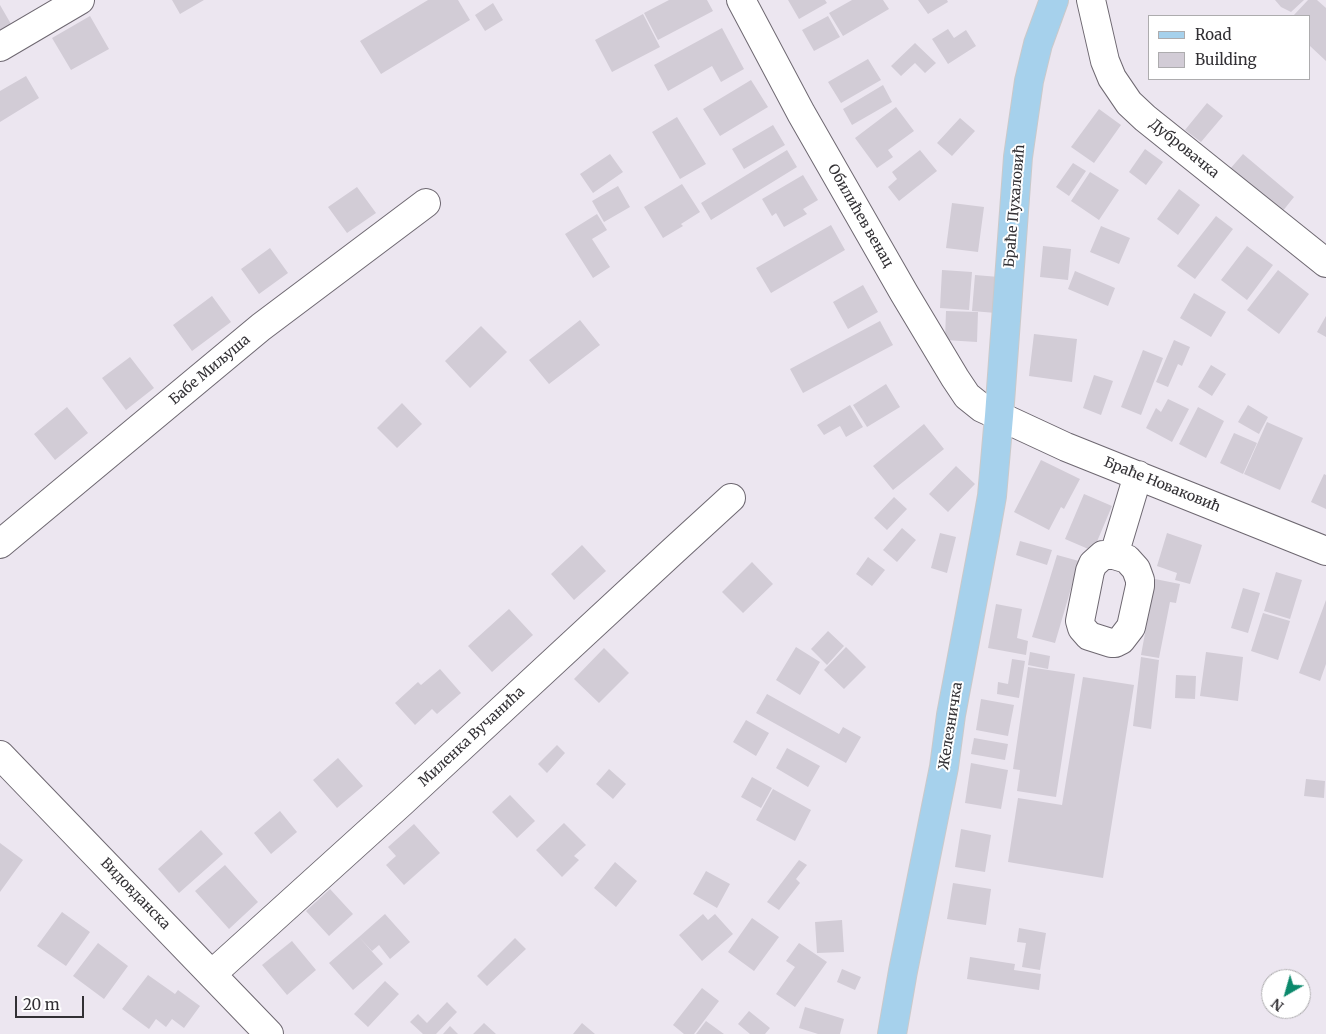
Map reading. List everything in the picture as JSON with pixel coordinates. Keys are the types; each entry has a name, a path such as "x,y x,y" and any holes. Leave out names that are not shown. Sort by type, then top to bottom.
{"main road":[{"name":"Браће Пухаловић","path":"999,416 1018,157 1029,81 1038,44 1054,0"},
{"name":"Железничка","path":"892,1034 944,767 951,715 992,496 999,416"}],"street":[{"path":"0,47 80,0"},
{"name":"Обилићев венац","path":"741,0 801,114 955,378 967,396 982,408 999,416"},
{"name":"Дубровачка","path":"1091,0 1105,61 1112,78 1129,103 1145,118 1326,263"},
{"name":"Бабе Миљуша","path":"0,544 261,327 426,203"},
{"name":"Браће Новаковић","path":"999,416 1066,447 1326,551"},
{"path":"1114,554 1138,475"},
{"name":"Миленка Вучанића","path":"212,974 401,803 731,498"},
{"name":"Видовданска","path":"0,755 269,1034"}],"building":[{"path":"172,0 204,0 180,14"},
{"path":"428,0 458,0 470,20 381,74 360,41"},
{"path":"669,0 707,0 713,11 658,40 644,13"},
{"path":"788,0 825,0 827,3 799,19"},
{"path":"852,0 883,0 889,9 843,36 829,13"},
{"path":"918,0 947,0 948,2 928,14"},
{"path":"1275,0 1304,0 1291,12 1281,7"},
{"path":"1308,0 1317,0 1326,8 1326,61 1311,47 1311,15 1294,15"},
{"path":"493,3 503,20 485,31 475,15"},
{"path":"0,5 11,24 0,30"},
{"path":"643,14 660,47 612,72 595,40"},
{"path":"90,16 109,49 71,70 52,38"},
{"path":"828,16 840,37 814,51 802,30"},
{"path":"722,28 744,69 721,82 712,66 668,91 654,65"},
{"path":"948,29 954,38 966,30 976,46 948,64 932,39"},
{"path":"915,43 936,63 925,73 915,63 901,76 891,66"},
{"path":"868,59 881,80 841,103 828,82"},
{"path":"26,76 39,98 0,122 0,91"},
{"path":"751,80 768,107 720,136 703,109"},
{"path":"883,85 892,102 852,125 843,109"},
{"path":"1207,103 1223,116 1201,142 1185,130"},
{"path":"896,107 914,131 888,150 893,157 877,168 855,138"},
{"path":"1099,109 1121,125 1094,163 1071,147"},
{"path":"677,117 706,164 680,179 652,132"},
{"path":"960,118 975,131 952,156 937,143"},
{"path":"773,125 785,145 744,169 732,149"},
{"path":"1145,149 1163,162 1146,185 1129,172"},
{"path":"787,150 797,167 711,220 701,203"},
{"path":"920,150 937,171 899,201 888,187 897,179 892,172"},
{"path":"610,154 623,172 593,193 580,174"},
{"path":"1243,154 1294,197 1282,212 1230,169"},
{"path":"1073,163 1086,171 1069,196 1056,187"},
{"path":"1090,172 1119,190 1099,220 1071,201"},
{"path":"803,175 818,200 803,209 807,214 784,227 776,213 772,216 762,199"},
{"path":"682,184 700,212 681,224 683,226 663,238 644,207"},
{"path":"618,186 630,207 604,222 592,201"},
{"path":"357,187 376,213 347,233 328,207"},
{"path":"1179,189 1200,205 1178,235 1157,219"},
{"path":"952,203 984,207 978,252 946,248"},
{"path":"597,214 607,230 592,239 610,267 593,278 565,234"},
{"path":"1216,216 1233,229 1195,279 1177,266"},
{"path":"831,225 845,250 771,293 756,268"},
{"path":"1101,226 1130,238 1119,264 1090,252"},
{"path":"1043,246 1071,249 1068,280 1040,277"},
{"path":"1247,246 1273,265 1247,300 1221,280"},
{"path":"270,248 288,273 259,294 241,269"},
{"path":"942,270 972,272 969,310 940,308"},
{"path":"1278,270 1309,294 1279,334 1247,310"},
{"path":"1075,271 1115,288 1108,306 1068,289"},
{"path":"975,275 999,277 996,313 972,311"},
{"path":"863,285 878,312 848,329 833,302"},
{"path":"1194,293 1226,312 1211,337 1180,318"},
{"path":"212,296 231,322 192,351 173,325"},
{"path":"946,311 978,312 977,342 945,340"},
{"path":"1326,316 1326,337 1317,332"},
{"path":"580,320 600,345 549,384 529,360"},
{"path":"880,321 893,345 803,393 790,369"},
{"path":"481,326 507,352 470,388 445,361"},
{"path":"1034,334 1077,339 1072,382 1029,376"},
{"path":"1174,340 1190,347 1182,366 1178,364 1168,387 1156,382"},
{"path":"1143,350 1163,358 1141,415 1121,407"},
{"path":"130,357 154,388 126,410 102,378"},
{"path":"1211,365 1226,374 1212,396 1198,387"},
{"path":"1094,375 1113,381 1101,415 1083,408"},
{"path":"886,384 900,407 867,427 853,405"},
{"path":"1168,399 1189,409 1172,442 1146,428 1156,408 1161,412"},
{"path":"402,403 422,424 397,448 377,428"},
{"path":"850,405 863,427 846,437 840,426 824,435 817,425"},
{"path":"1248,405 1268,417 1259,434 1238,422"},
{"path":"67,407 88,433 55,460 34,434"},
{"path":"1198,407 1224,421 1206,458 1179,444"},
{"path":"1267,422 1303,438 1280,490 1244,474"},
{"path":"924,424 944,449 893,490 873,466"},
{"path":"1234,433 1257,443 1243,474 1220,463"},
{"path":"1041,460 1080,479 1064,509 1061,507 1049,530 1014,512"},
{"path":"956,466 975,484 948,512 929,494"},
{"path":"1324,474 1326,475 1326,509 1311,502"},
{"path":"1084,494 1112,506 1093,551 1065,539"},
{"path":"894,497 907,509 887,530 874,518"},
{"path":"902,528 916,540 897,562 883,550"},
{"path":"940,533 956,537 947,573 931,568"},
{"path":"1167,533 1202,545 1190,584 1175,580 1177,573 1157,566"},
{"path":"1020,541 1052,550 1047,565 1016,555"},
{"path":"582,545 606,571 574,600 551,574"},
{"path":"1057,555 1079,561 1055,643 1032,637"},
{"path":"868,557 885,570 872,586 856,574"},
{"path":"752,562 773,584 743,613 722,592"},
{"path":"1276,572 1302,580 1290,619 1264,611"},
{"path":"1155,579 1180,584 1176,603 1170,602 1159,658 1141,655"},
{"path":"1243,588 1260,593 1248,633 1231,628"},
{"path":"1326,600 1326,664 1320,681 1299,673"},
{"path":"996,604 1022,609 1017,638 1028,641 1026,655 988,648"},
{"path":"509,609 533,635 492,672 468,646"},
{"path":"1263,613 1290,621 1278,660 1251,651"},
{"path":"828,631 844,646 827,665 811,649"},
{"path":"796,647 820,662 800,695 776,680"},
{"path":"846,647 866,667 844,689 824,670"},
{"path":"604,648 629,673 599,703 574,679"},
{"path":"1030,652 1050,656 1048,669 1028,665"},
{"path":"1206,652 1243,657 1238,701 1200,696"},
{"path":"1141,657 1159,660 1151,729 1133,726"},
{"path":"1012,659 1025,661 1019,698 997,694 998,682 1008,684"},
{"path":"1028,667 1075,674 1056,797 1017,791 1020,770 1013,769"},
{"path":"440,669 461,693 437,714 432,709 415,725 395,703 418,682 421,685"},
{"path":"1176,675 1196,676 1195,699 1175,698"},
{"path":"1083,677 1134,685 1103,878 1008,862 1018,798 1062,805"},
{"path":"767,694 839,734 843,727 861,737 846,763 756,713"},
{"path":"981,699 1014,705 1008,736 976,730"},
{"path":"746,720 769,733 756,756 733,742"},
{"path":"974,738 1008,744 1005,760 971,754"},
{"path":"557,745 565,753 547,773 538,764"},
{"path":"787,748 820,766 808,787 776,768"},
{"path":"338,758 363,786 337,808 313,780"},
{"path":"971,763 1008,770 1001,809 965,803"},
{"path":"609,769 626,784 613,799 596,784"},
{"path":"752,777 772,788 761,808 741,797"},
{"path":"1306,779 1325,781 1324,798 1304,796"},
{"path":"773,789 811,810 795,841 756,820"},
{"path":"510,795 535,821 517,838 492,812"},
{"path":"280,811 297,832 271,854 254,833"},
{"path":"564,823 586,845 574,856 579,860 562,877 536,850"},
{"path":"414,824 440,853 404,885 386,865 396,856 388,847"},
{"path":"961,829 991,835 985,872 955,867"},
{"path":"201,830 223,854 179,893 158,869"},
{"path":"0,843 23,860 0,892"},
{"path":"799,860 807,865 796,879 800,883 779,910 767,902"},
{"path":"615,862 637,881 616,907 594,888"},
{"path":"225,865 258,902 229,929 195,891"},
{"path":"706,871 730,884 717,908 693,894"},
{"path":"953,883 991,889 986,925 947,919"},
{"path":"330,889 353,914 329,936 306,911"},
{"path":"62,912 90,932 66,966 37,946"},
{"path":"385,914 410,942 390,959 379,945 372,951 359,937"},
{"path":"703,914 708,920 715,914 733,934 702,961 679,935"},
{"path":"752,918 779,937 754,971 728,952"},
{"path":"842,920 844,952 817,953 815,922"},
{"path":"1019,928 1046,933 1040,970 1022,967 1026,943 1017,942"},
{"path":"359,937 383,964 353,990 329,963"},
{"path":"515,938 526,949 487,986 477,976"},
{"path":"292,941 316,970 287,995 262,965"},
{"path":"98,943 128,966 104,999 73,976"},
{"path":"799,943 827,962 795,1007 776,994 795,967 786,961"},
{"path":"970,957 1015,964 1014,970 1041,974 1039,990 967,979"},
{"path":"842,969 861,977 855,990 837,982"},
{"path":"148,975 175,994 178,990 200,1006 184,1028 172,1019 166,1027 156,1019 149,1029 122,1009"},
{"path":"385,981 399,994 368,1027 354,1014"},
{"path":"702,988 719,1001 694,1034 684,1034 673,1025"},
{"path":"447,1002 457,1012 436,1034 423,1034 410,1022 418,1014 427,1023"},
{"path":"805,1007 844,1019 840,1034 818,1034 799,1028"},
{"path":"749,1011 770,1028 765,1034 750,1034 738,1024"},
{"path":"706,1021 724,1034 696,1034"},
{"path":"484,1023 496,1034 473,1034"},
{"path":"582,1023 595,1034 573,1034"},
{"path":"450,1026 458,1034 443,1034"}]}
